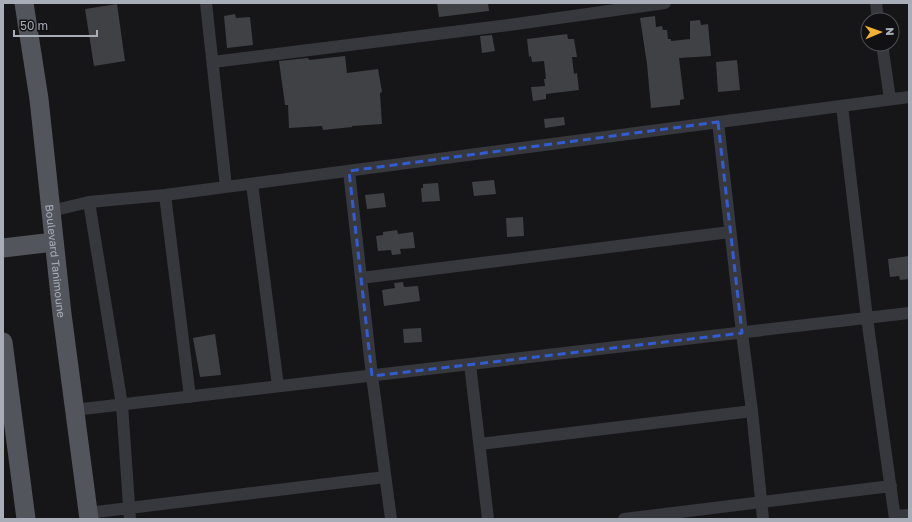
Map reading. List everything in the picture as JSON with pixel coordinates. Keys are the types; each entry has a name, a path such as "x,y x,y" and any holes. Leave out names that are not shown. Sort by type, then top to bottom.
{"main road":[{"name":"Boulevard Tanimoune","path":"24,3 39,100 54,242 88,516"},
{"path":"3,248 54,242"},
{"path":"3,342 5,385 26,519"}],"street":[{"path":"206,3 226,187"},
{"path":"213,62 517,24 665,3"},
{"path":"883,52 890,99"},
{"path":"51,211 89,202 164,196 909,97"},
{"path":"842,106 867,318 895,518 909,515"},
{"path":"718,122 752,411 763,519"},
{"path":"350,171 372,376 391,519"},
{"path":"252,184 278,386"},
{"path":"164,196 190,397"},
{"path":"89,202 122,405 129,513"},
{"path":"361,278 730,232"},
{"path":"74,410 909,313"},
{"path":"470,364 488,519"},
{"path":"480,444 752,411"},
{"path":"88,516 129,513 385,477"},
{"path":"624,519 891,486"}],"highlighted area":[{"path":"718,122 742,333 372,376 349,171"}],"building":[{"path":"437,3 488,3 489,11 439,17"},
{"path":"117,4 125,61 94,66 85,9"},
{"path":"235,14 236,18 250,17 253,45 227,48 224,16"},
{"path":"655,16 656,27 662,26 663,30 667,30 668,39 671,39 671,41 690,39 690,21 700,20 701,25 708,24 711,56 679,58 684,99 680,100 680,105 651,108 647,64 640,18"},
{"path":"567,34 568,39 574,39 577,57 572,57 574,74 577,73 579,90 546,94 546,99 533,101 531,87 545,86 544,79 546,79 544,61 532,62 531,56 529,57 527,39"},
{"path":"492,35 495,51 482,53 480,36"},
{"path":"345,56 347,73 378,69 382,92 380,93 382,124 323,130 322,126 289,128 288,105 285,105 279,61 308,58 309,60"},
{"path":"737,60 740,90 718,92 716,62"},
{"path":"564,117 565,125 545,128 544,119"},
{"path":"494,180 496,194 474,196 472,182"},
{"path":"438,183 440,201 422,202 421,188 423,188 423,184"},
{"path":"384,193 386,207 367,209 365,195"},
{"path":"523,217 524,236 507,237 506,218"},
{"path":"397,230 398,234 413,232 415,248 400,249 401,254 392,255 391,250 378,251 376,236 383,235 383,232"},
{"path":"909,256 909,279 900,280 899,276 890,277 888,259"},
{"path":"403,282 404,287 418,286 420,301 384,306 382,290 395,288 394,283"},
{"path":"421,328 422,342 404,343 403,329"},
{"path":"215,334 221,375 200,377 193,338"}]}
